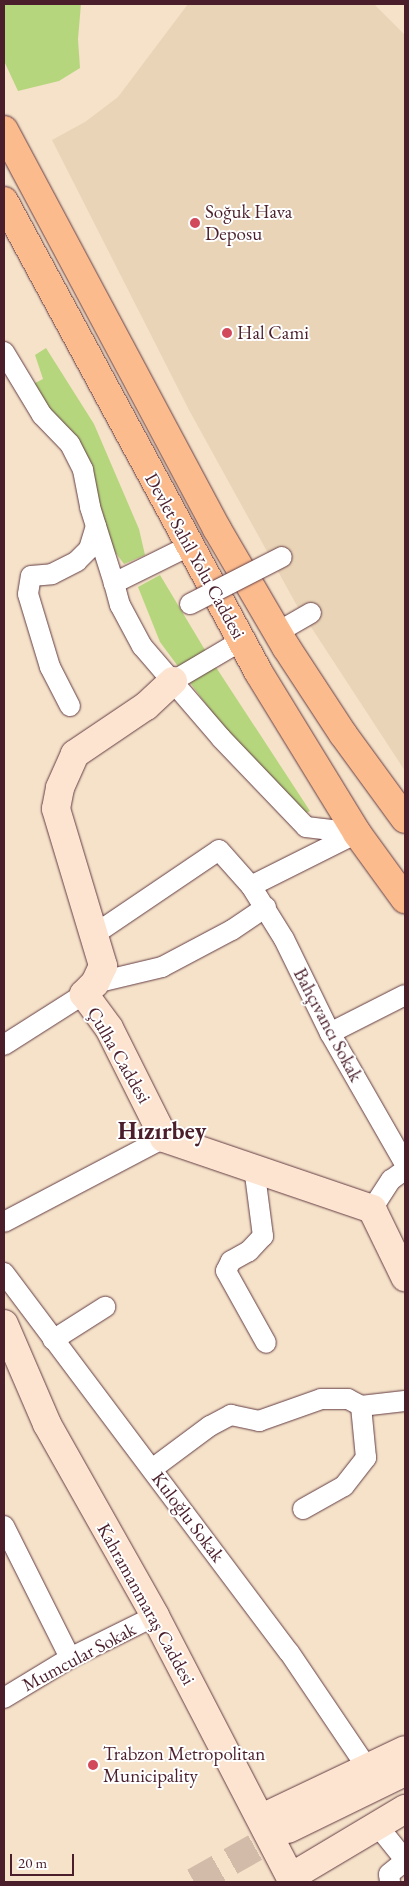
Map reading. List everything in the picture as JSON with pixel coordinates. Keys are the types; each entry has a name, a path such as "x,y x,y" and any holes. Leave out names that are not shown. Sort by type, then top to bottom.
{"main road":[{"name":"Devlet Sahil Yolu Caddesi","path":"4,130 217,529 278,632 343,734 405,819"},
{"name":"Devlet Sahil Yolu Caddesi","path":"6,209 241,641 357,833 405,899"},
{"path":"343,734 405,797"}],"street":[{"path":"4,352 14,381 42,415 70,444 83,470 96,526 114,583 112,609 221,738 306,827 357,833"},
{"path":"70,706 50,667 42,630 28,594 31,576 52,574 78,561 89,549 96,526"},
{"path":"114,583 189,546"},
{"path":"190,604 282,557"},
{"path":"278,632 311,613"},
{"path":"173,681 241,641"},
{"name":"Çulha Caddesi","path":"164,1138 89,988 103,966 92,936 56,809 60,788 75,754 146,706 173,681"},
{"path":"251,886 357,833"},
{"name":"Bahçıvancı Sokak","path":"92,936 219,850 251,886 266,907 330,1033 405,1164"},
{"path":"4,1045 89,988 162,967 232,930 266,907"},
{"path":"330,1033 405,995"},
{"path":"4,1222 164,1138 254,1167 372,1209 405,1277"},
{"path":"254,1167 263,1236 249,1251 231,1261 226,1270 266,1343"},
{"path":"372,1209 391,1180 405,1170"},
{"name":"Kuloğlu Sokak","path":"4,1273 289,1652 366,1766"},
{"path":"53,1340 105,1307"},
{"name":"Kahramanmaraş Caddesi","path":"4,1324 47,1424 154,1616 262,1818 292,1880"},
{"path":"152,1469 210,1426 230,1415 259,1421 321,1399 348,1398 361,1406 405,1401"},
{"path":"303,1509 344,1486 366,1458 361,1406"},
{"path":"4,1526 70,1658"},
{"name":"Mumcular Sokak","path":"4,1698 70,1658 154,1616"},
{"path":"262,1818 366,1766 405,1750"},
{"path":"405,1772 293,1836 405,1791"},
{"path":"292,1880 405,1809"},
{"path":"377,1825 405,1860 389,1874 390,1882"}],"shaded area":[{"path":"188,4 374,4 405,35 405,771 296,604 189,410 52,140 85,122 118,97"}],"green space":[{"path":"4,4 81,4 78,39 80,68 59,81 18,91 4,61"},
{"path":"46,348 94,424 139,529 145,555 124,564 109,544 95,505 29,386 43,379 35,355"},
{"path":"160,575 208,655 310,811 306,813 225,730 160,642 138,587"}],"tunnel":[{"path":"194,1882 288,1829"}],"place":[{"name":"Soğuk Hava Deposu","path":"195,223"},
{"name":"Hal Cami","path":"227,333"},
{"name":"Trabzon Metropolitan Municipality","path":"93,1765"}],"district":[{"name":"Hızırbey","path":"162,1131"}]}
